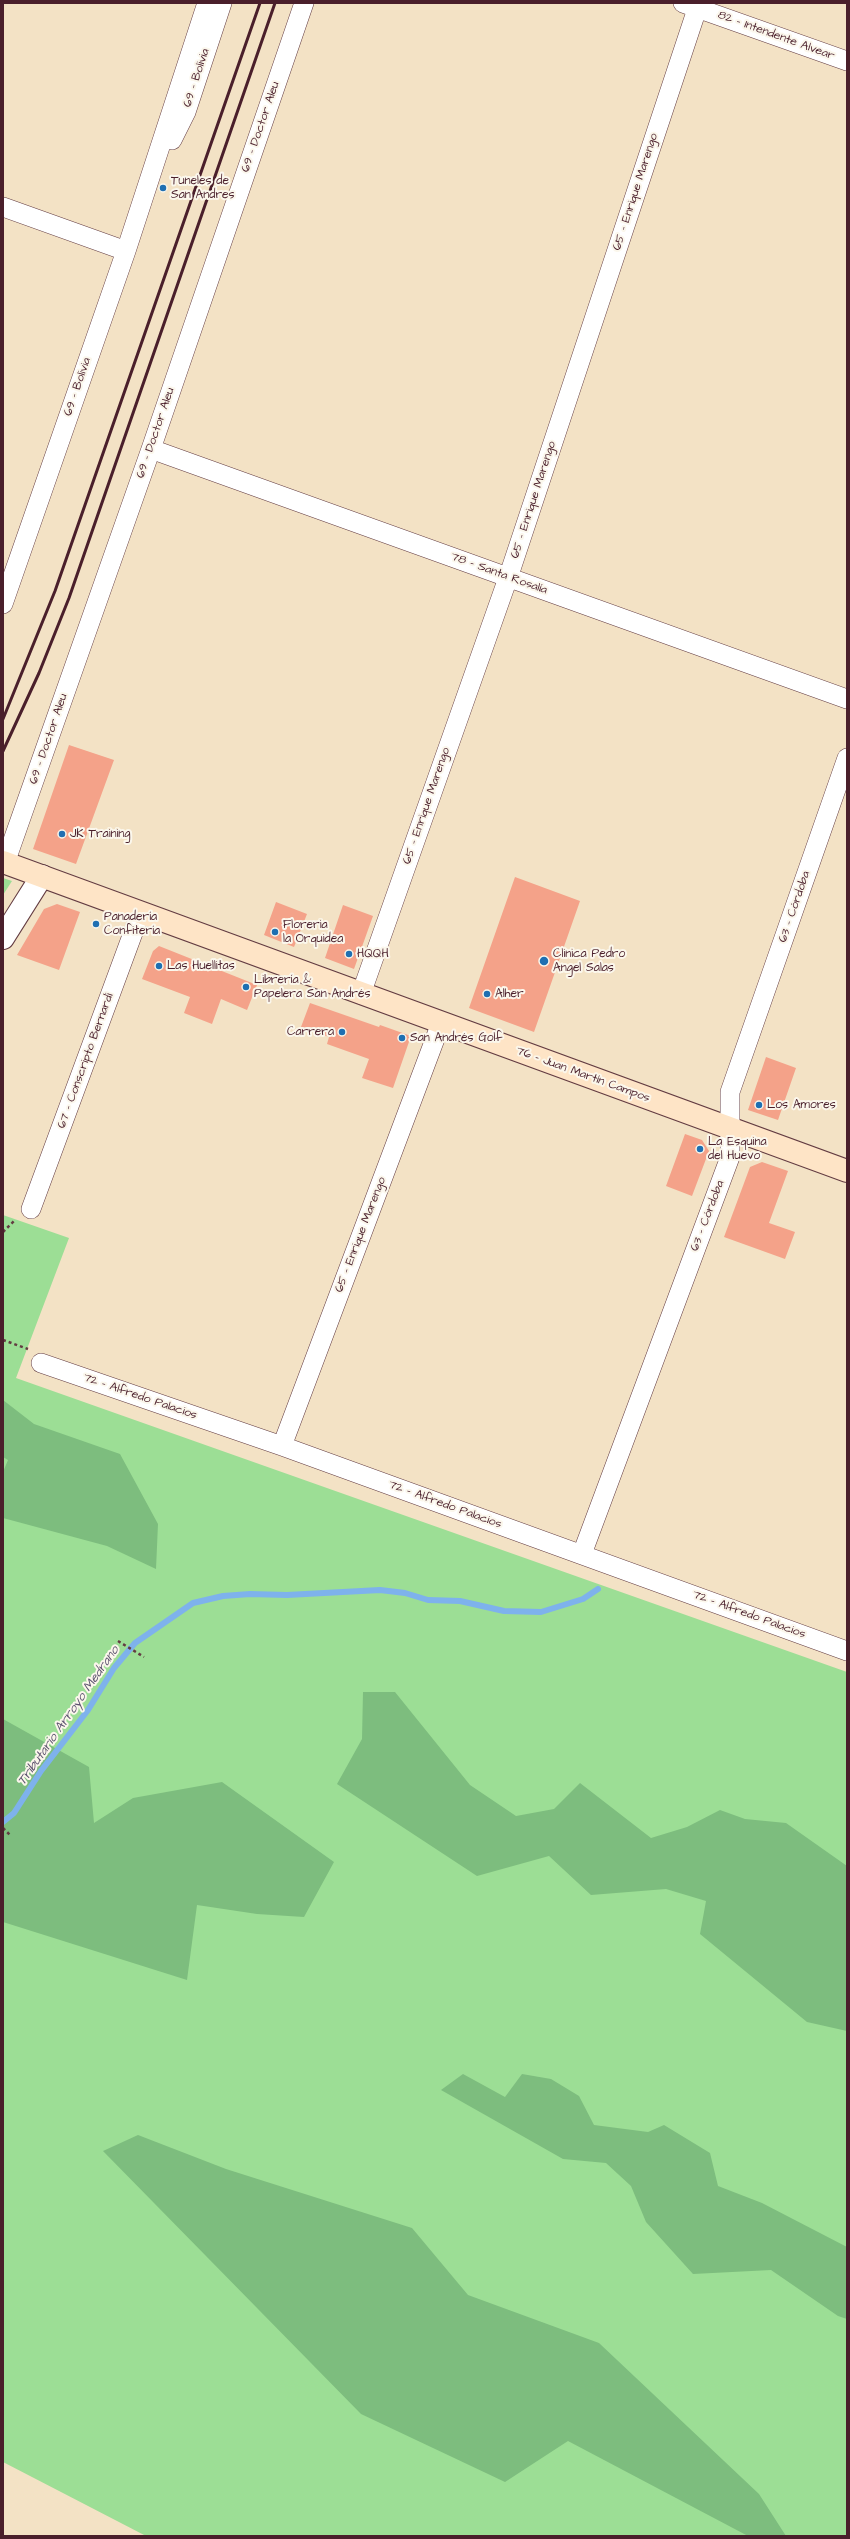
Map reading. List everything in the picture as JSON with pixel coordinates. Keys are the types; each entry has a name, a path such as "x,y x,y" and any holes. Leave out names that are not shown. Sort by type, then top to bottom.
{"main road":[{"name":"76 - Juan Martín Campos","path":"4,862 140,914 847,1171"}],"street":[{"name":"69 - Bolivia","path":"3,604 126,251 207,3"},
{"name":"69 - Bolivia","path":"152,169 177,133 186,112 222,3"},
{"name":"69 - Doctor Aleu","path":"4,862 151,449 304,3"},
{"name":"82 - Intendente Alvear","path":"693,5 847,61"},
{"name":"65 - Enrique Marengo","path":"361,994 508,578 693,5"},
{"path":"3,207 126,251"},
{"name":"78 - Santa Rosalía","path":"151,449 847,699"},
{"name":"63 - Córdoba","path":"582,1554 730,1157 730,1092 847,758"},
{"path":"3,938 42,876"},
{"name":"67 - Conscripto Bernardi","path":"31,1209 140,914"},
{"name":"65 - Enrique Marengo","path":"282,1446 441,1023"},
{"name":"72 - Alfredo Palacios","path":"41,1363 282,1446 847,1651"}],"path":[{"path":"3,1340 27,1348 41,1363"},
{"path":"118,1641 144,1657"},
{"path":"3,1828 10,1836"}],"green space":[{"path":"3,878 12,881 3,895"},
{"path":"3,1215 69,1238 16,1378 847,1672 847,2536 146,2536 3,2462"},
{"path":"3,1400 34,1424 120,1454 158,1524 156,1569 107,1546 3,1518 3,1472 8,1460 3,1457"},
{"path":"363,1692 395,1692 470,1785 516,1816 554,1809 580,1783 651,1838 687,1827 720,1810 745,1819 786,1823 847,1866 847,2031 807,2022 700,1934 706,1901 666,1889 591,1895 549,1856 477,1876 337,1784 362,1739"},
{"path":"3,1719 89,1767 94,1823 133,1798 222,1782 334,1862 304,1917 257,1914 197,1905 187,1980 3,1922"},
{"path":"463,2074 505,2097 522,2074 551,2079 579,2096 594,2125 648,2132 664,2125 710,2153 718,2186 762,2203 847,2247 847,2319 838,2316 771,2270 693,2274 646,2222 631,2186 606,2163 563,2159 441,2090"},
{"path":"138,2135 226,2169 412,2228 468,2295 599,2343 759,2494 786,2536 748,2536 568,2441 505,2482 361,2414 103,2151"}],"building":[{"path":"69,745 114,760 76,864 33,849"},
{"path":"515,877 580,901 534,1032 469,1008"},
{"path":"276,902 307,914 294,947 264,935"},
{"path":"57,904 80,912 59,970 17,955 44,909"},
{"path":"343,905 373,916 354,969 325,958"},
{"path":"159,946 257,985 247,1010 221,999 212,1024 184,1013 190,997 142,979 153,951"},
{"path":"310,1003 379,1027 380,1025 411,1036 393,1088 362,1078 369,1059 327,1044 329,1037 301,1027"},
{"path":"766,1057 796,1068 778,1120 748,1110"},
{"path":"685,1134 702,1140 709,1151 692,1196 666,1186"},
{"path":"762,1162 788,1171 769,1223 795,1232 785,1259 724,1237 750,1167"}],"waterway":[{"name":"Tributario Arroyo Medrano","path":"3,1822 14,1813 41,1771 88,1710 114,1668 135,1643 193,1603 223,1596 250,1594 287,1595 380,1590 405,1593 428,1600 460,1601 504,1611 541,1612 583,1599 598,1589"}],"railway":[{"path":"3,719 55,591 260,3"},
{"path":"3,751 39,673 69,598 275,3"}],"place":[{"name":"Tuneles de San Andres","path":"163,188"},
{"name":"JK Training","path":"62,834"},
{"name":"Panadería Confitería","path":"96,924"},
{"name":"Floreria la Orquidea","path":"275,932"},
{"name":"HQQH","path":"349,954"},
{"name":"Clinica Pedro Angel Salas","path":"544,961"},
{"name":"Las Huellitas","path":"159,966"},
{"name":"Librería & Papelera San Andrés","path":"246,987"},
{"name":"Alher","path":"487,994"},
{"name":"Carrera","path":"342,1032"},
{"name":"San Andrés Golf","path":"402,1038"},
{"name":"Los Amores","path":"759,1105"},
{"name":"La Esquina del Huevo","path":"700,1149"}]}
